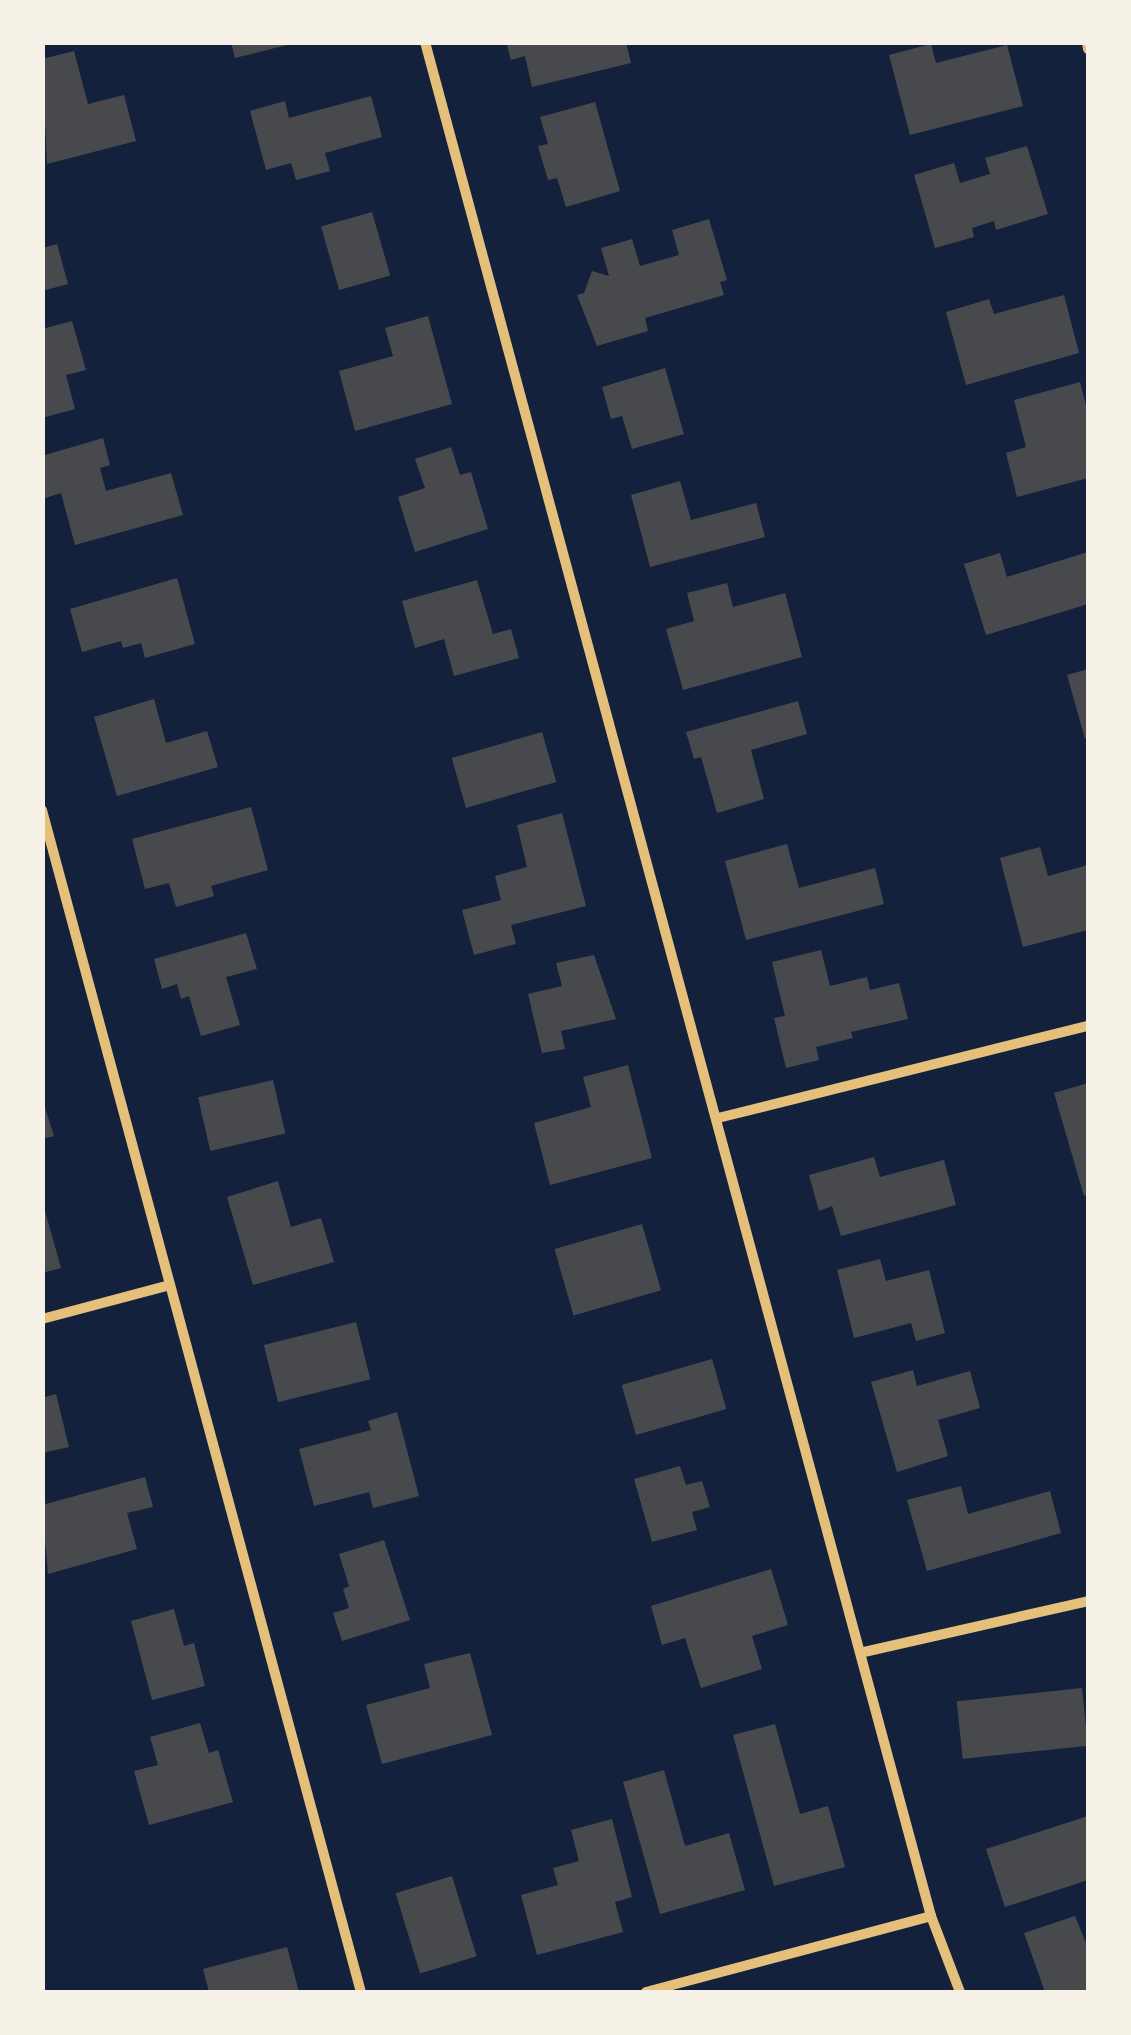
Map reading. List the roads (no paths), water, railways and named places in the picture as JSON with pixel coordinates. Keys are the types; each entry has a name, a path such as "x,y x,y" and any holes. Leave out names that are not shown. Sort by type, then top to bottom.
{"street":[{"path":"425,42 864,1652 931,1916 960,1992"},
{"path":"42,810 361,1992"},
{"path":"718,1118 1088,1026"},
{"path":"42,1319 170,1285"},
{"path":"864,1652 1088,1601"},
{"path":"646,1992 931,1916"}]}
